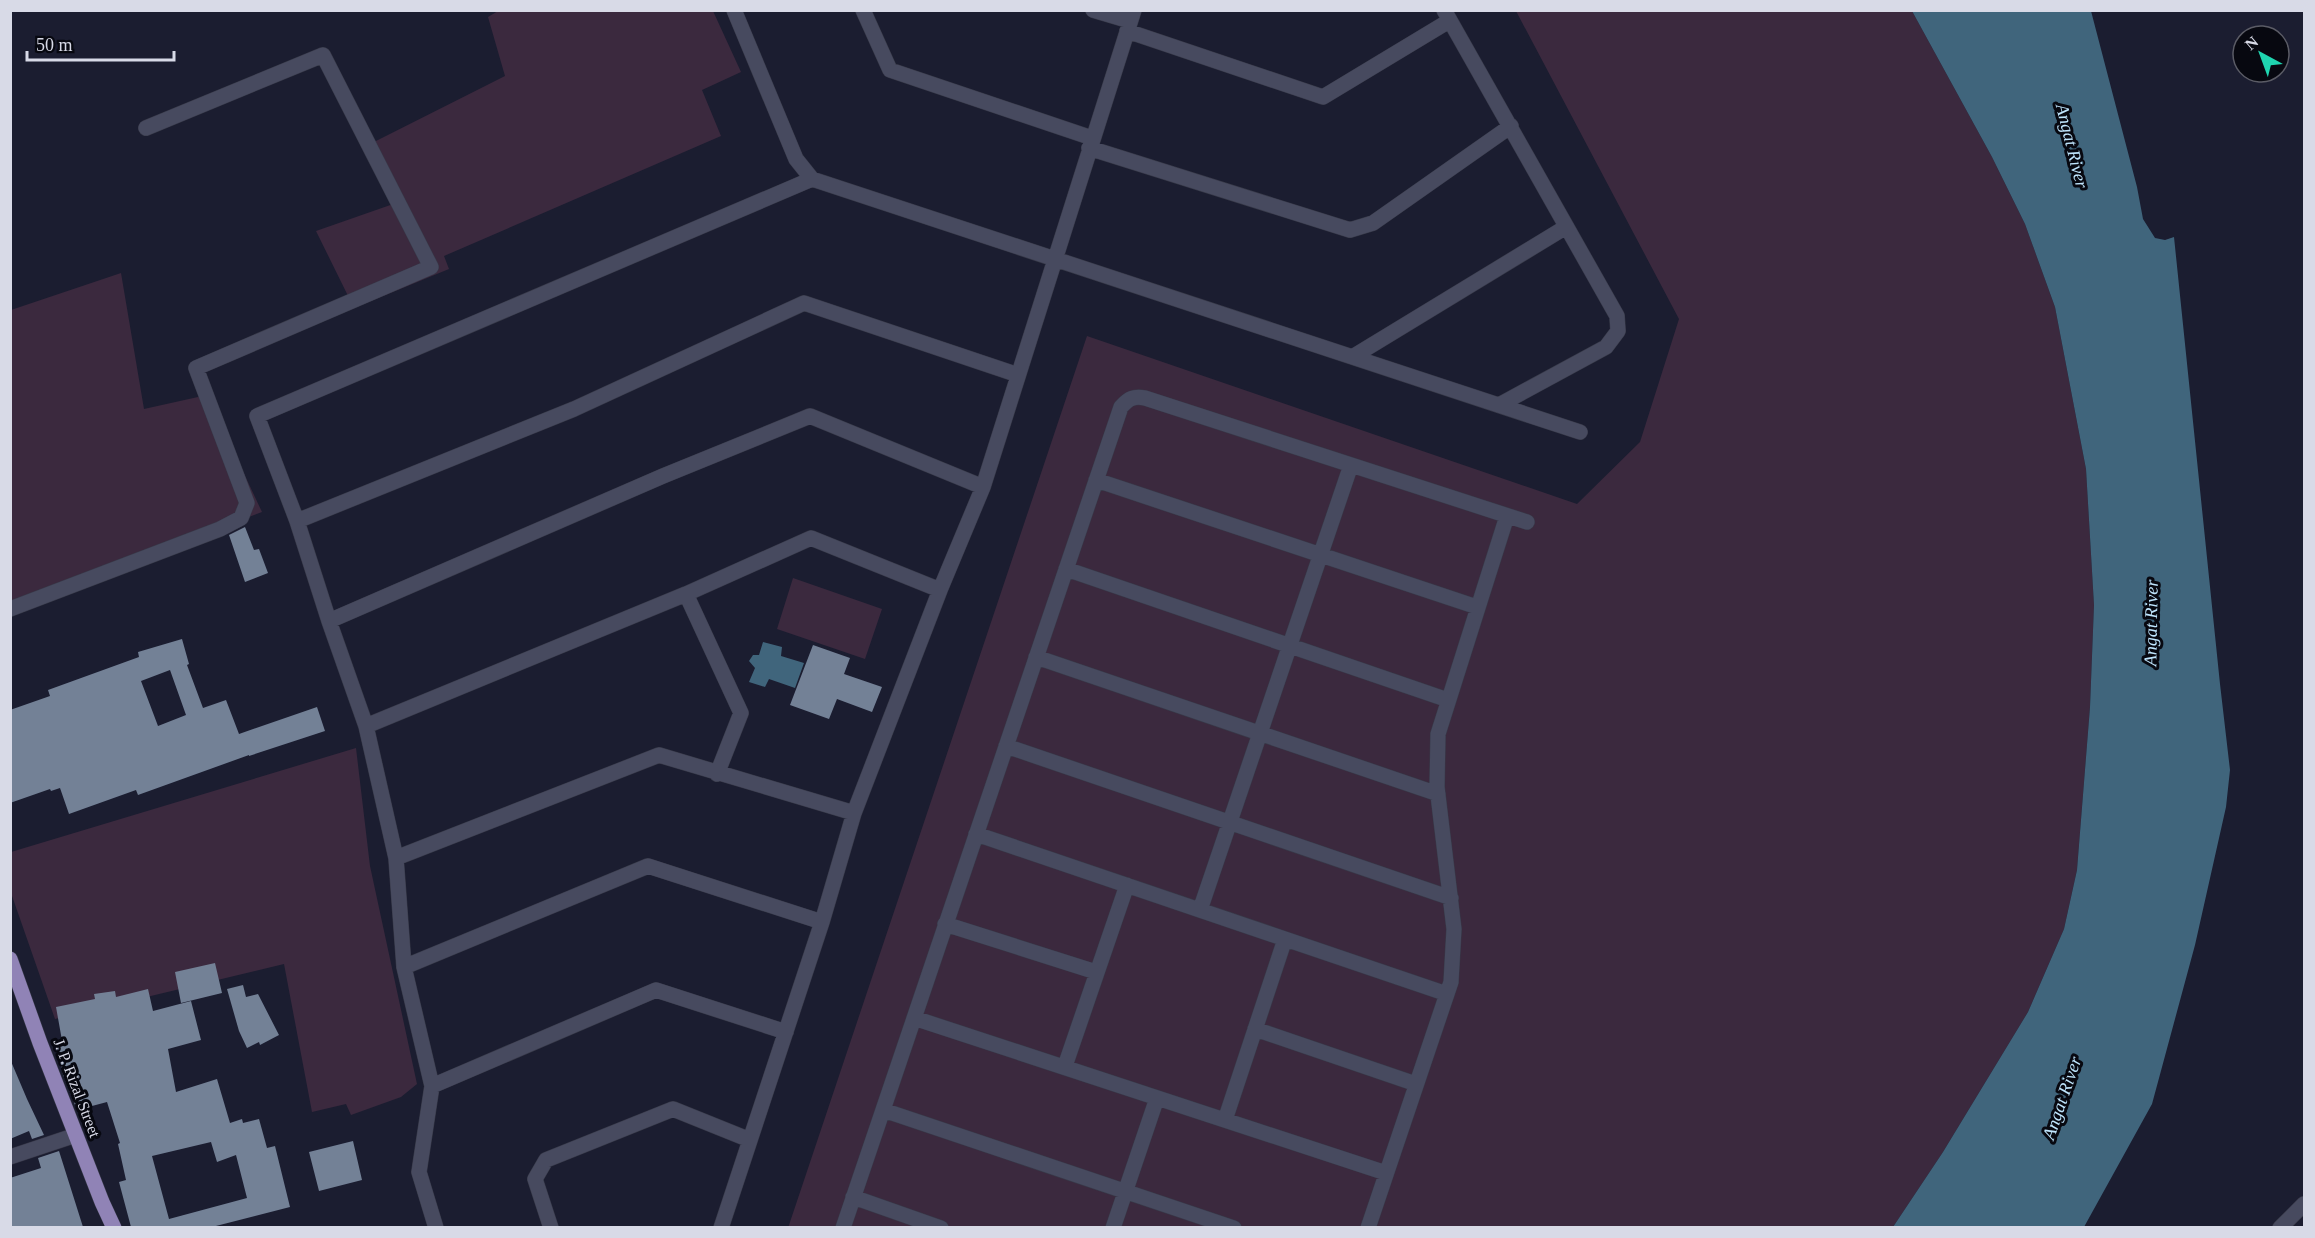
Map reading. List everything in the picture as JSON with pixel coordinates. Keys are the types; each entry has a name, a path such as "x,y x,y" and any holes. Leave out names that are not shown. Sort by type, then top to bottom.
{"main road":[{"name":"J. P. Rizal Street","path":"10,959 76,1135 114,1227"}],"street":[{"path":"734,10 796,159 812,178 1580,432"},
{"path":"863,10 890,70 1090,143 1350,230 1373,223 1511,126"},
{"path":"1093,10 1130,21 1323,97 1447,16 1617,316 1618,331 1606,347 1498,405"},
{"path":"721,1227 822,922 854,813 982,487 1056,260 1090,143 1130,21"},
{"path":"10,609 220,529 241,518 247,503 196,368 431,267 323,55 146,128"},
{"path":"436,1227 419,1172 432,1086 404,967 396,858 366,726 297,521 257,416 812,178"},
{"path":"1354,356 1566,227"},
{"path":"297,521 574,409 804,303 1018,375"},
{"path":"843,1227 1121,407 1130,398 1138,397 1527,522"},
{"path":"329,621 663,476 810,416 982,487"},
{"path":"1200,910 1351,465"},
{"path":"1096,480 1477,607"},
{"path":"1368,1227 1451,982 1454,949 1451,898 1438,794 1438,734 1507,516"},
{"path":"366,726 686,594 811,538 940,590"},
{"path":"1066,569 1448,700"},
{"path":"686,594 741,713 717,774"},
{"path":"1036,657 1438,794"},
{"path":"1006,746 1451,898"},
{"path":"396,858 659,755 854,813"},
{"path":"976,834 1447,994"},
{"path":"404,967 648,866 822,922"},
{"path":"1065,1066 1127,885"},
{"path":"945,924 1096,972"},
{"path":"1225,1120 1285,939"},
{"path":"432,1086 656,990 786,1032"},
{"path":"914,1018 1386,1173"},
{"path":"1255,1029 1416,1084"},
{"path":"1113,1227 1157,1098"},
{"path":"551,1227 535,1179 546,1160 673,1109 750,1140"},
{"path":"883,1110 1234,1227"},
{"path":"10,1156 76,1135"},
{"path":"853,1197 942,1227"},
{"path":"2280,1227 2304,1204"}],"shaded area":[{"path":"498,11 713,11 741,72 702,90 721,136 444,256 449,269 354,308 316,231 399,202 374,142 505,76 488,17"},
{"path":"1516,11 1912,11 1992,157 2025,224 2055,307 2086,469 2094,605 2090,707 2077,870 2064,929 2028,1012 1943,1152 1893,1227 788,1228 1087,336 1577,504 1640,442 1679,319"},
{"path":"121,273 144,409 207,395 262,512 11,608 11,310"},
{"path":"793,578 882,609 865,659 777,629"},
{"path":"356,748 370,866 417,1084 401,1097 351,1115 346,1104 312,1112 284,964 55,1019 11,893 11,852"}],"water":[{"name":"Angat River","path":"1912,11 2091,11 2137,187 2143,219 2155,238 2165,240 2174,237 2230,770 2226,807 2195,945 2152,1104 2084,1227 1893,1227 1943,1152 2028,1012 2064,929 2077,870 2090,707 2094,605 2086,469 2055,307 2025,224 1992,157"},
{"path":"763,642 782,647 781,656 804,663 795,688 769,679 765,687 749,682 755,668 749,661 753,655 759,655"}],"building":[{"path":"245,527 254,550 259,549 268,573 245,582 229,535"},
{"path":"182,639 189,664 187,665 203,708 226,700 239,734 317,707 325,731 249,755 138,795 136,790 69,814 60,788 51,791 50,789 10,803 10,710 50,696 48,690 139,657 138,652","holes":["170,670 186,715 158,726 141,681"]},
{"path":"813,645 850,658 844,674 882,687 872,712 837,699 829,719 790,705"},
{"path":"215,963 222,993 181,1003 175,972"},
{"path":"243,985 246,997 258,994 279,1035 260,1045 259,1042 247,1048 239,1031 227,989"},
{"path":"148,989 153,1011 191,1001 201,1040 168,1049 176,1092 217,1079 230,1123 242,1119 243,1123 259,1119 267,1148 275,1146 290,1207 212,1227 131,1227 119,1182 126,1180 118,1144 120,1143 107,1102 77,1110 62,1072 58,1047 63,1046 56,1007 95,999 94,994 115,991 116,997","holes":["211,1142 217,1162 236,1155 247,1198 169,1219 152,1156"]},
{"path":"10,1059 44,1135 32,1139 29,1131 10,1139"},
{"path":"353,1141 362,1180 319,1191 309,1152"},
{"path":"59,1151 83,1227 10,1227 10,1178 41,1168 38,1158"}]}
